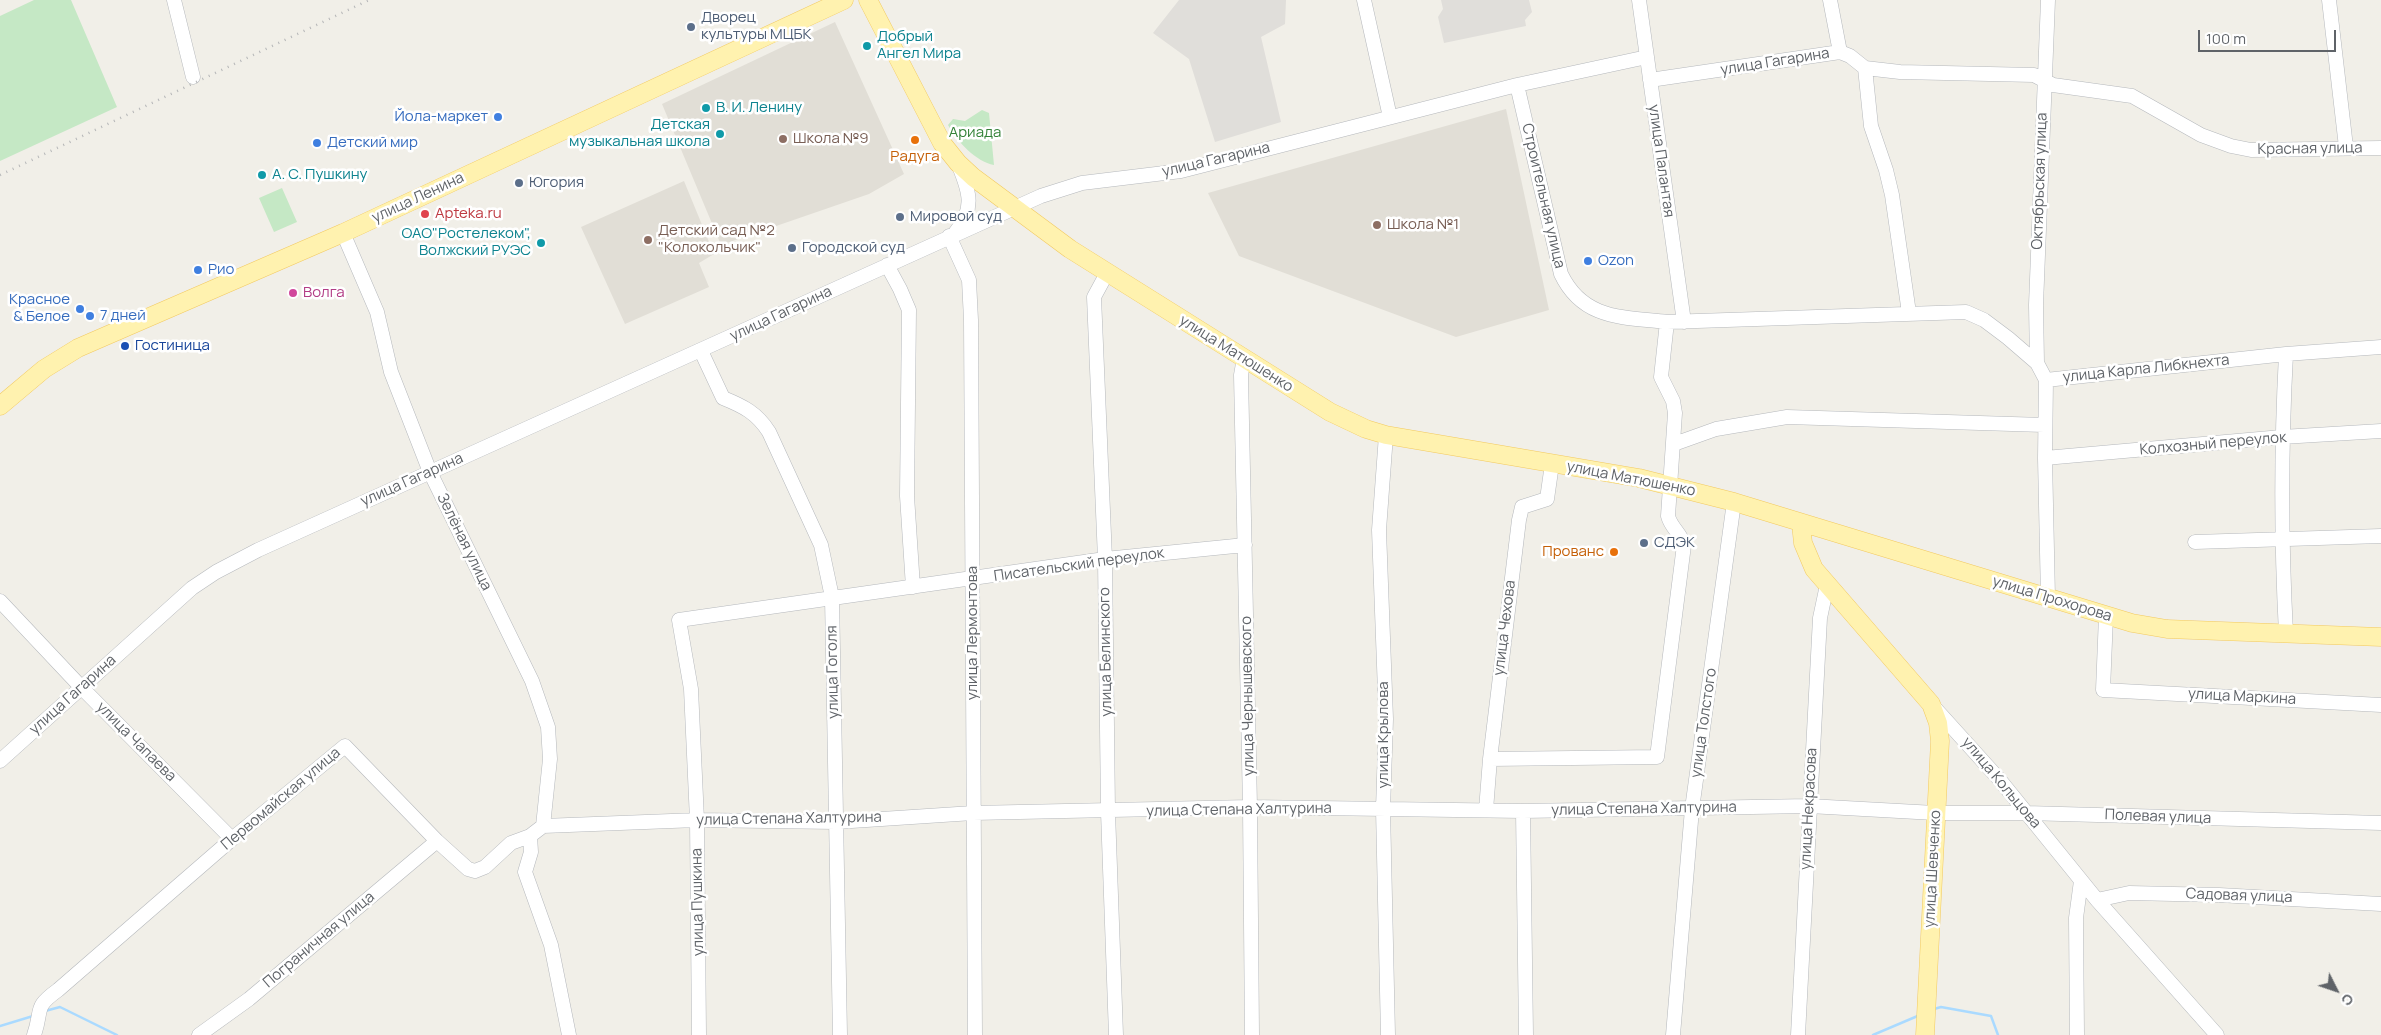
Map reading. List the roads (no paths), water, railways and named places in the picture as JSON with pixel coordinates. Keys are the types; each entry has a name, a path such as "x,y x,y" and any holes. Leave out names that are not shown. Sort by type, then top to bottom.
{"main road":[{"name":"улица Ленина","path":"0,406 22,386 65,354 343,232 844,0"},
{"name":"улица Матюшенко","path":"868,0 932,127 958,163 1052,237 1330,412 1386,434 1671,485 1734,502"},
{"name":"улица Прохорова","path":"1734,502 1801,524 2132,623 2167,629 2381,637"},
{"name":"улица Кольцова","path":"1801,524 1806,555 1827,585 1931,704"},
{"name":"улица Шевченко","path":"1925,1033 1940,741 1938,723 1931,704"}],"street":[{"path":"174,0 192,77"},
{"path":"1364,0 1390,117"},
{"name":"улица Палантая","path":"1639,0 1684,322"},
{"path":"1830,0 1840,52"},
{"name":"Октябрьская улица","path":"2038,363 2036,305 2043,80 2048,0"},
{"path":"2329,0 2346,147"},
{"name":"улица Гагарина","path":"1650,80 1840,52 1850,56 1865,68 1900,72 2034,75 2043,80"},
{"name":"улица Гагарина","path":"0,761 192,588 216,572 258,550 1013,208 1064,187 1103,179 1181,171 1517,85 1647,57"},
{"path":"1865,68 1871,126 1886,170 1892,195 1909,313"},
{"name":"Красная улица","path":"2043,80 2053,85 2132,96 2201,135 2231,146 2268,152 2346,147 2381,148"},
{"name":"Строительная улица","path":"1517,85 1561,274 1566,283 1578,300 1593,310 1626,318 1667,322"},
{"path":"952,235 964,223 969,198 967,186 958,163"},
{"name":"Зелёная улица","path":"343,232 377,312 391,372 430,472 532,680 548,727 550,759 543,826"},
{"name":"улица Лермонтова","path":"952,235 969,280 973,580 975,1035"},
{"path":"887,265 906,300 909,310 907,496 913,587"},
{"name":"улица Белинского","path":"1107,273 1094,297 1105,559 1108,812 1116,1035"},
{"name":"улица Карла Либкнехта","path":"1667,322 1955,311 1976,315 1997,329 2038,363 2046,380 2286,354 2381,347"},
{"path":"1490,759 1657,757 1684,545 1682,537 1670,523 1668,516 1675,413 1673,401 1660,377 1667,322"},
{"name":"улица Гоголя","path":"700,351 723,398 749,409 762,421 769,432 821,545 832,597 840,1035"},
{"path":"2286,354 2282,438 2281,540 2286,633"},
{"name":"улица Чернышевского","path":"1244,358 1241,375 1250,807 1252,1035"},
{"path":"2046,380 2044,458 2048,598"},
{"path":"1674,444 1716,429 1787,417 2044,425"},
{"name":"Колхозный переулок","path":"2044,458 2381,431"},
{"name":"улица Крылова","path":"1386,434 1379,530 1386,719 1383,809 1388,1035"},
{"name":"улица Чехова","path":"1486,810 1490,759 1519,520 1522,507 1547,499 1552,464"},
{"name":"улица Толстого","path":"1673,1035 1692,809 1734,502"},
{"path":"2194,542 2381,536"},
{"name":"Писательский переулок","path":"679,620 832,597 973,580 1105,559 1245,544"},
{"name":"улица Некрасова","path":"1798,1035 1808,806 1820,618 1827,585"},
{"name":"улица Чапаева","path":"0,601 81,687 232,839"},
{"name":"улица Маркина","path":"2106,616 2103,690 2381,705"},
{"name":"улица Пушкина","path":"679,620 691,689 697,820 699,1035"},
{"name":"улица Кольцова","path":"1931,704 1976,752 2097,900 2217,1035"},
{"name":"Первомайская улица","path":"36,1028 39,1007 44,1000 58,990 232,839 346,746 437,841 468,869 475,871 485,867 511,843 530,836 543,826"},
{"name":"улица Степана Халтурина","path":"543,826 697,820 836,822 973,813 1108,812 1250,807 1523,811 1808,806 1935,813"},
{"path":"1523,811 1526,1035"},
{"name":"Полевая улица","path":"1935,813 2026,813 2381,823"},
{"path":"530,836 531,852 525,872 551,945 569,1035"},
{"name":"Пограничная улица","path":"199,1035 249,999 437,841"},
{"path":"2077,1035 2076,918 2081,881"},
{"name":"Садовая улица","path":"2097,900 2128,893 2219,895 2381,904"}],"waterway":[{"path":"45,1011 60,1007 117,1035"},
{"path":"1934,1009 1941,1007 1991,1016 1998,1035"},
{"path":"1873,1035 1920,1015"},
{"path":"0,1026 33,1016"}],"railway":[{"path":"0,175 369,0"}],"place":[{"name":"Дворец культуры МЦБК","path":"691,27"},
{"name":"Добрый Ангел Мира","path":"867,46"},
{"name":"В. И. Ленину","path":"706,108"},
{"name":"Йола-маркет","path":"498,117"},
{"name":"Детская музыкальная школа","path":"720,134"},
{"name":"Школа №9","path":"783,139"},
{"name":"Радуга","path":"915,140"},
{"name":"Детский мир","path":"317,143"},
{"name":"А. С. Пушкину","path":"262,175"},
{"name":"Югория","path":"519,183"},
{"name":"Apteka.ru","path":"425,214"},
{"name":"Мировой суд","path":"900,217"},
{"name":"Школа №1","path":"1377,225"},
{"name":"Детский сад №2 \"Колокольчик\"","path":"648,240"},
{"name":"ОАО\"Ростелеком\", Волжский РУЭС","path":"541,243"},
{"name":"Городской суд","path":"792,248"},
{"name":"Ozon","path":"1588,261"},
{"name":"Рио","path":"198,270"},
{"name":"Волга","path":"293,293"},
{"name":"Красное & Белое","path":"80,309"},
{"name":"7 дней","path":"90,316"},
{"name":"Гостиница","path":"125,346"},
{"name":"СДЭК","path":"1644,543"},
{"name":"Прованс","path":"1614,552"}],"park label":[{"name":"Ариада","path":"975,133"}]}
